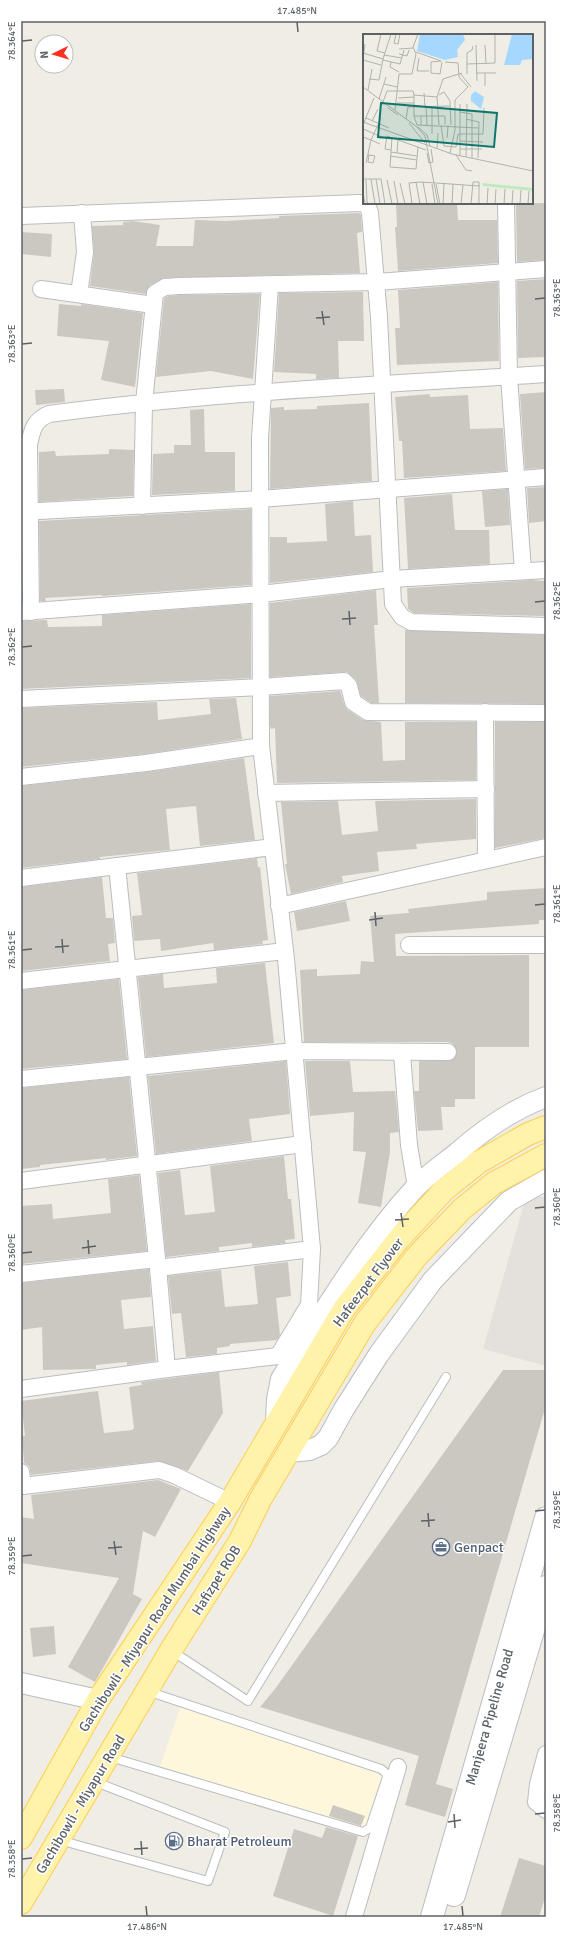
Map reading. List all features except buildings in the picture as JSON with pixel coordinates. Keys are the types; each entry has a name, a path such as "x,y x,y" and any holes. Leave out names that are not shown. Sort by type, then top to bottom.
{"main road":[{"name":"Hafeezpet Flyover","path":"280,1416 344,1309 398,1240 444,1190 479,1162 528,1134 546,1127"},
{"name":"Hafeezpet Flyover","path":"289,1452 365,1323 418,1256 462,1209 494,1183 546,1155"},
{"name":"Gachibowli - Miyapur Road Mumbai Highway","path":"21,1838 98,1700 230,1502 280,1416"},
{"name":"Hafizpet ROB","path":"143,1698 171,1650 240,1541 260,1500 289,1452"},
{"name":"Manjeera Pipeline Road","path":"432,1917 546,1518"},
{"name":"Manjeera Pipeline Road","path":"448,1917 546,1587"},
{"name":"Gachibowli - Miyapur Road","path":"21,1904 143,1698"}],"street":[{"path":"21,216 363,204"},
{"path":"367,204 370,213 377,282 392,604 402,617 411,622 546,626"},
{"path":"506,204 509,376 523,571"},
{"path":"80,294 85,252 82,213"},
{"path":"142,506 144,403 153,305 155,293 165,287 377,282 546,269"},
{"path":"21,1389 278,1356 309,1305 312,1249 285,951 261,746 260,438 270,285"},
{"path":"42,289 153,305"},
{"path":"546,374 263,392 144,403 49,414 40,418 33,427 28,445 25,512 26,612 261,594 392,579 546,570"},
{"path":"25,512 260,500 546,477"},
{"path":"21,699 261,687 344,681 349,686 353,702 368,712 546,713"},
{"path":"485,712 486,860"},
{"path":"21,777 146,763 261,746"},
{"path":"266,793 486,789"},
{"path":"21,878 273,847"},
{"path":"280,906 546,847"},
{"path":"117,866 146,1164 168,1369"},
{"path":"410,945 546,945"},
{"path":"21,981 285,951"},
{"path":"21,1079 294,1051 402,1053 448,1052"},
{"path":"402,1053 409,1145 416,1188"},
{"path":"280,1416 277,1399 281,1379 361,1254 416,1188 473,1138 535,1101 546,1097"},
{"path":"21,1181 302,1144"},
{"path":"289,1452 310,1450 328,1438 344,1409 379,1354 433,1280 509,1201 546,1180"},
{"path":"21,1274 312,1249"},
{"path":"21,1472 23,1486 159,1470 174,1475 230,1502"},
{"path":"21,1683 98,1700"},
{"path":"546,1754 538,1784 536,1802 546,1810"},
{"path":"354,1917 398,1767"}],"lane":[{"path":"171,1650 248,1702 446,1377"},
{"path":"108,1756 363,1832 370,1828 387,1777 386,1773 381,1770 143,1698"},
{"path":"58,1840 208,1881 225,1832 93,1781"}],"shaded area":[{"path":"527,1193 546,1198 546,1366 483,1349"},
{"path":"181,1706 383,1773 367,1829 160,1766"}],"place":[{"name":"Genpact","path":"441,1547"},
{"name":"Bharat Petroleum","path":"174,1841"}]}
